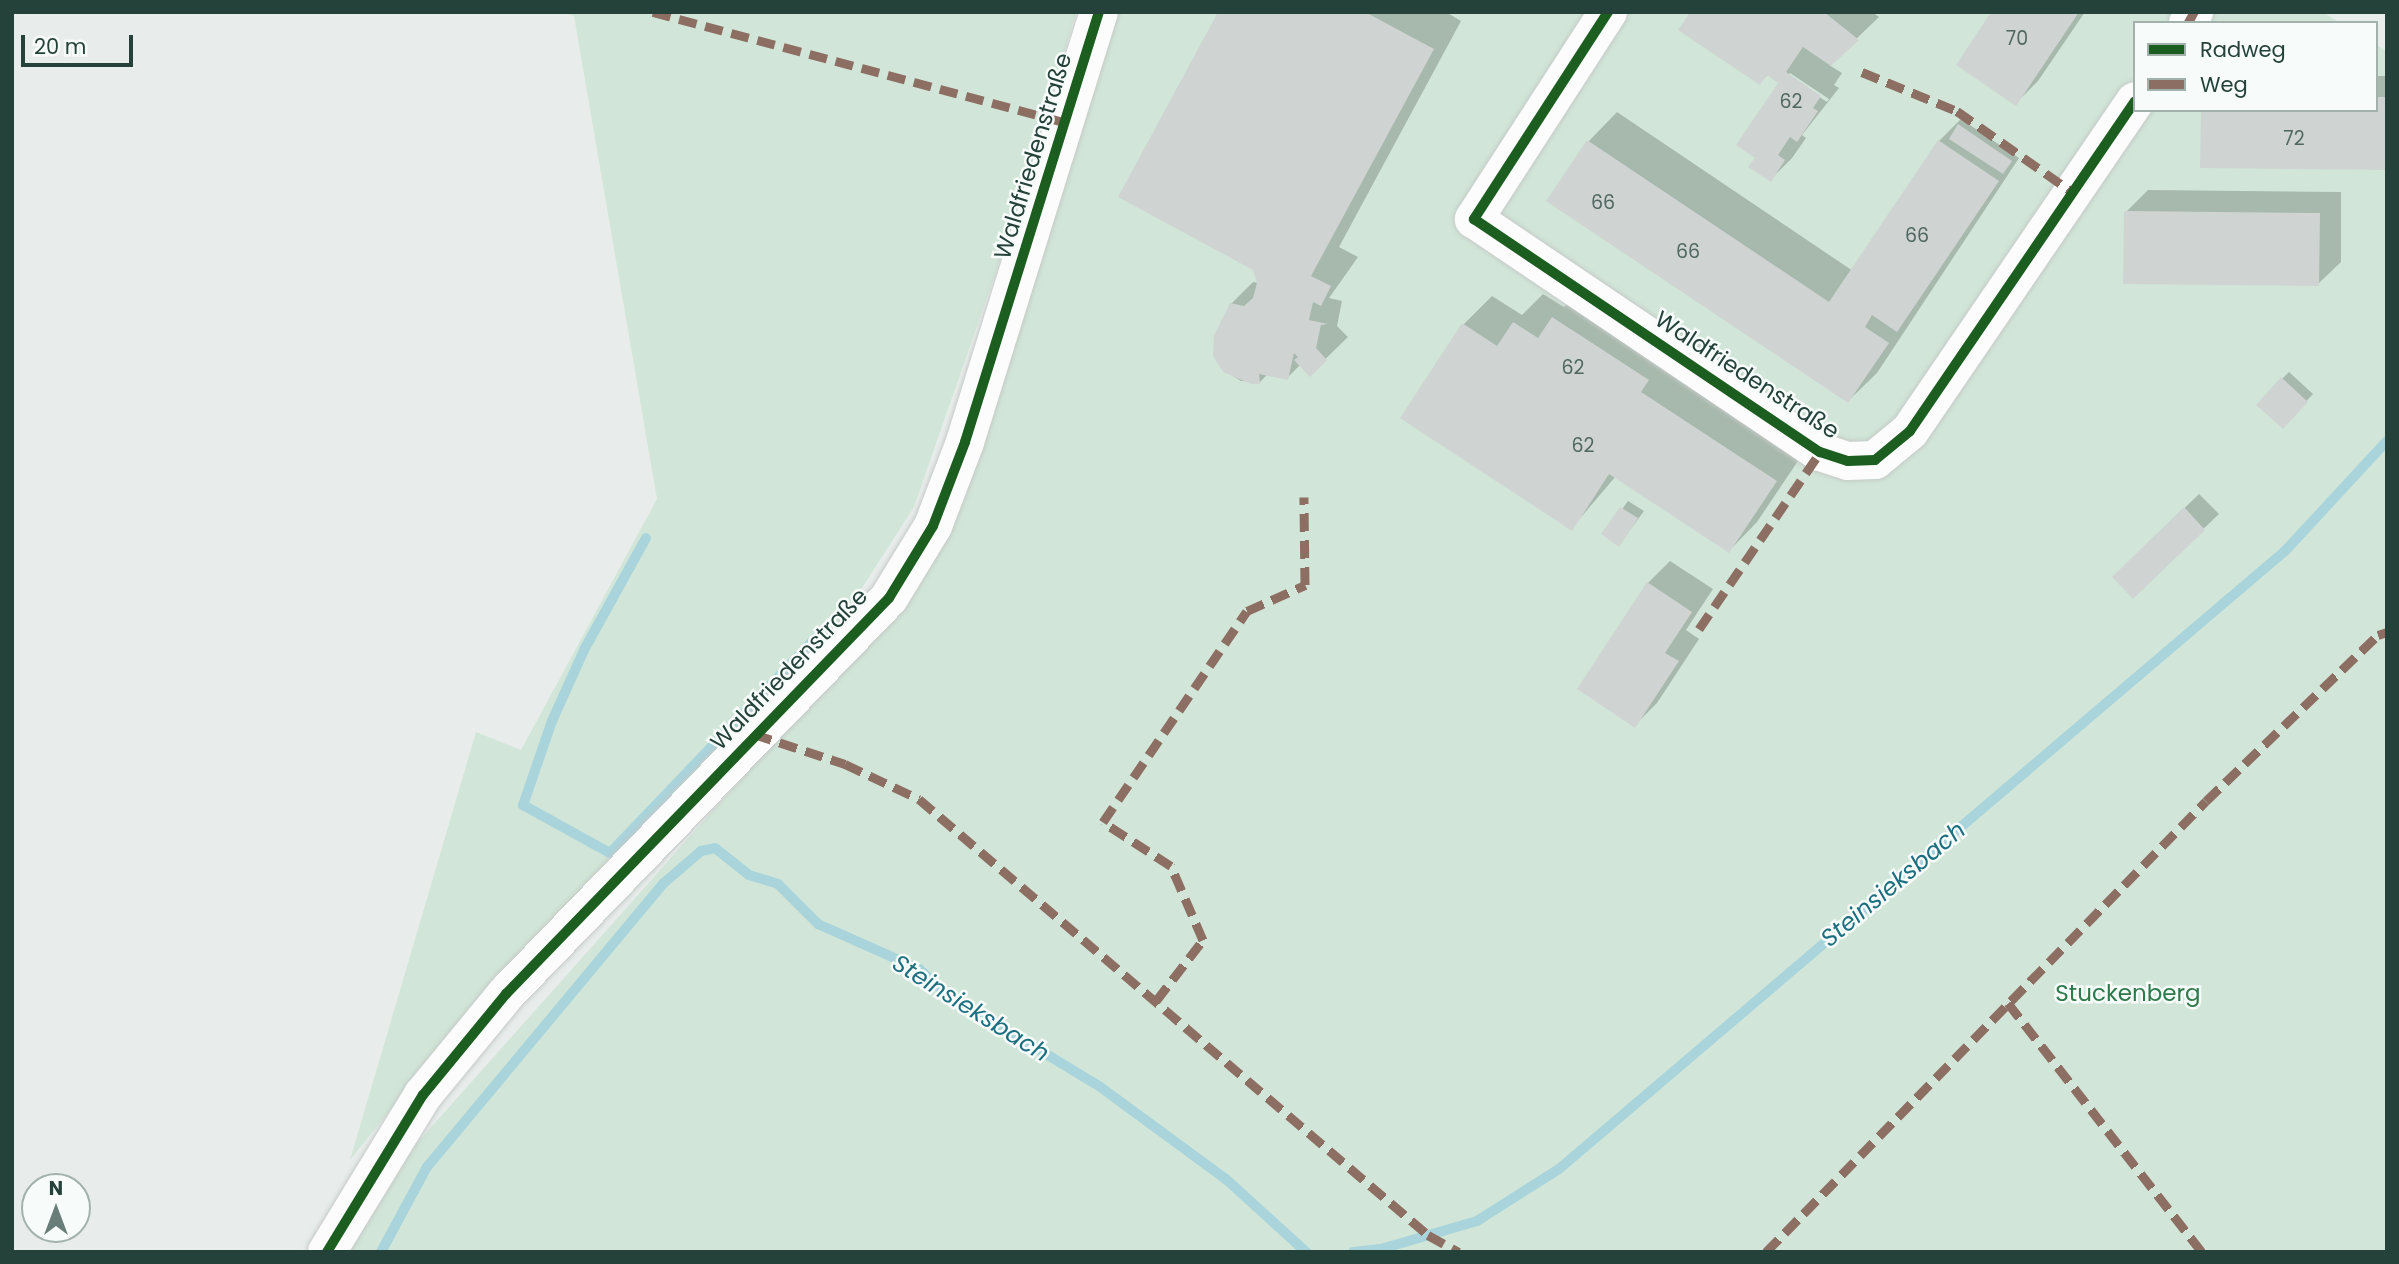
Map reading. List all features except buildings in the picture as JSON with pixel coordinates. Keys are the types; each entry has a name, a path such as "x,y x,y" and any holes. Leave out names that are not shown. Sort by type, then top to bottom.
{"street":[{"name":"Waldfriedenstraße","path":"327,1252 423,1095 506,994 889,598 933,526 965,442 1098,12"},
{"name":"Waldfriedenstraße","path":"1608,12 1474,219 1821,452 1848,461 1875,460 1910,431 2133,104"}],"green space":[{"path":"563,12 1076,12 1025,188 914,507 835,630 473,1007 350,1160 476,732 521,750 657,499 574,16"},
{"name":"Stuckenberg","path":"1118,12 2323,12 2337,21 2133,21 2133,112 2378,112 2378,46 2387,51 2387,1252 340,1252 385,1179 897,604 965,499"}],"waterway":[{"name":"Steinsieksbach","path":"1353,1252 1381,1249 1477,1221 1559,1169 2285,551 2387,441"},
{"path":"646,538 585,648 552,721 523,805 610,853 819,634"},
{"name":"Steinsieksbach","path":"381,1252 427,1167 664,883 701,851 715,848 749,875 778,884 818,924 919,969 947,994 1099,1086 1227,1180 1306,1252"}],"marked path":[{"path":"653,12 1066,123"},
{"path":"2189,21 2194,12"},
{"path":"1862,72 1957,111 2071,191"},
{"path":"1699,629 1820,452"},
{"path":"1156,1001 1203,940 1171,866 1103,822 1247,611 1305,585 1304,497"},
{"path":"1766,1252 2206,801 2378,635 2387,632"},
{"path":"754,734 845,764 919,799 1428,1235 1459,1252"},
{"path":"2008,1003 2202,1252"}],"cycle path":[{"path":"327,1252 423,1095 506,994 889,598 933,526 965,442 1099,12"},
{"path":"1608,12 1474,219 1820,452 1848,461 1875,460 1910,431 2133,104"}]}
